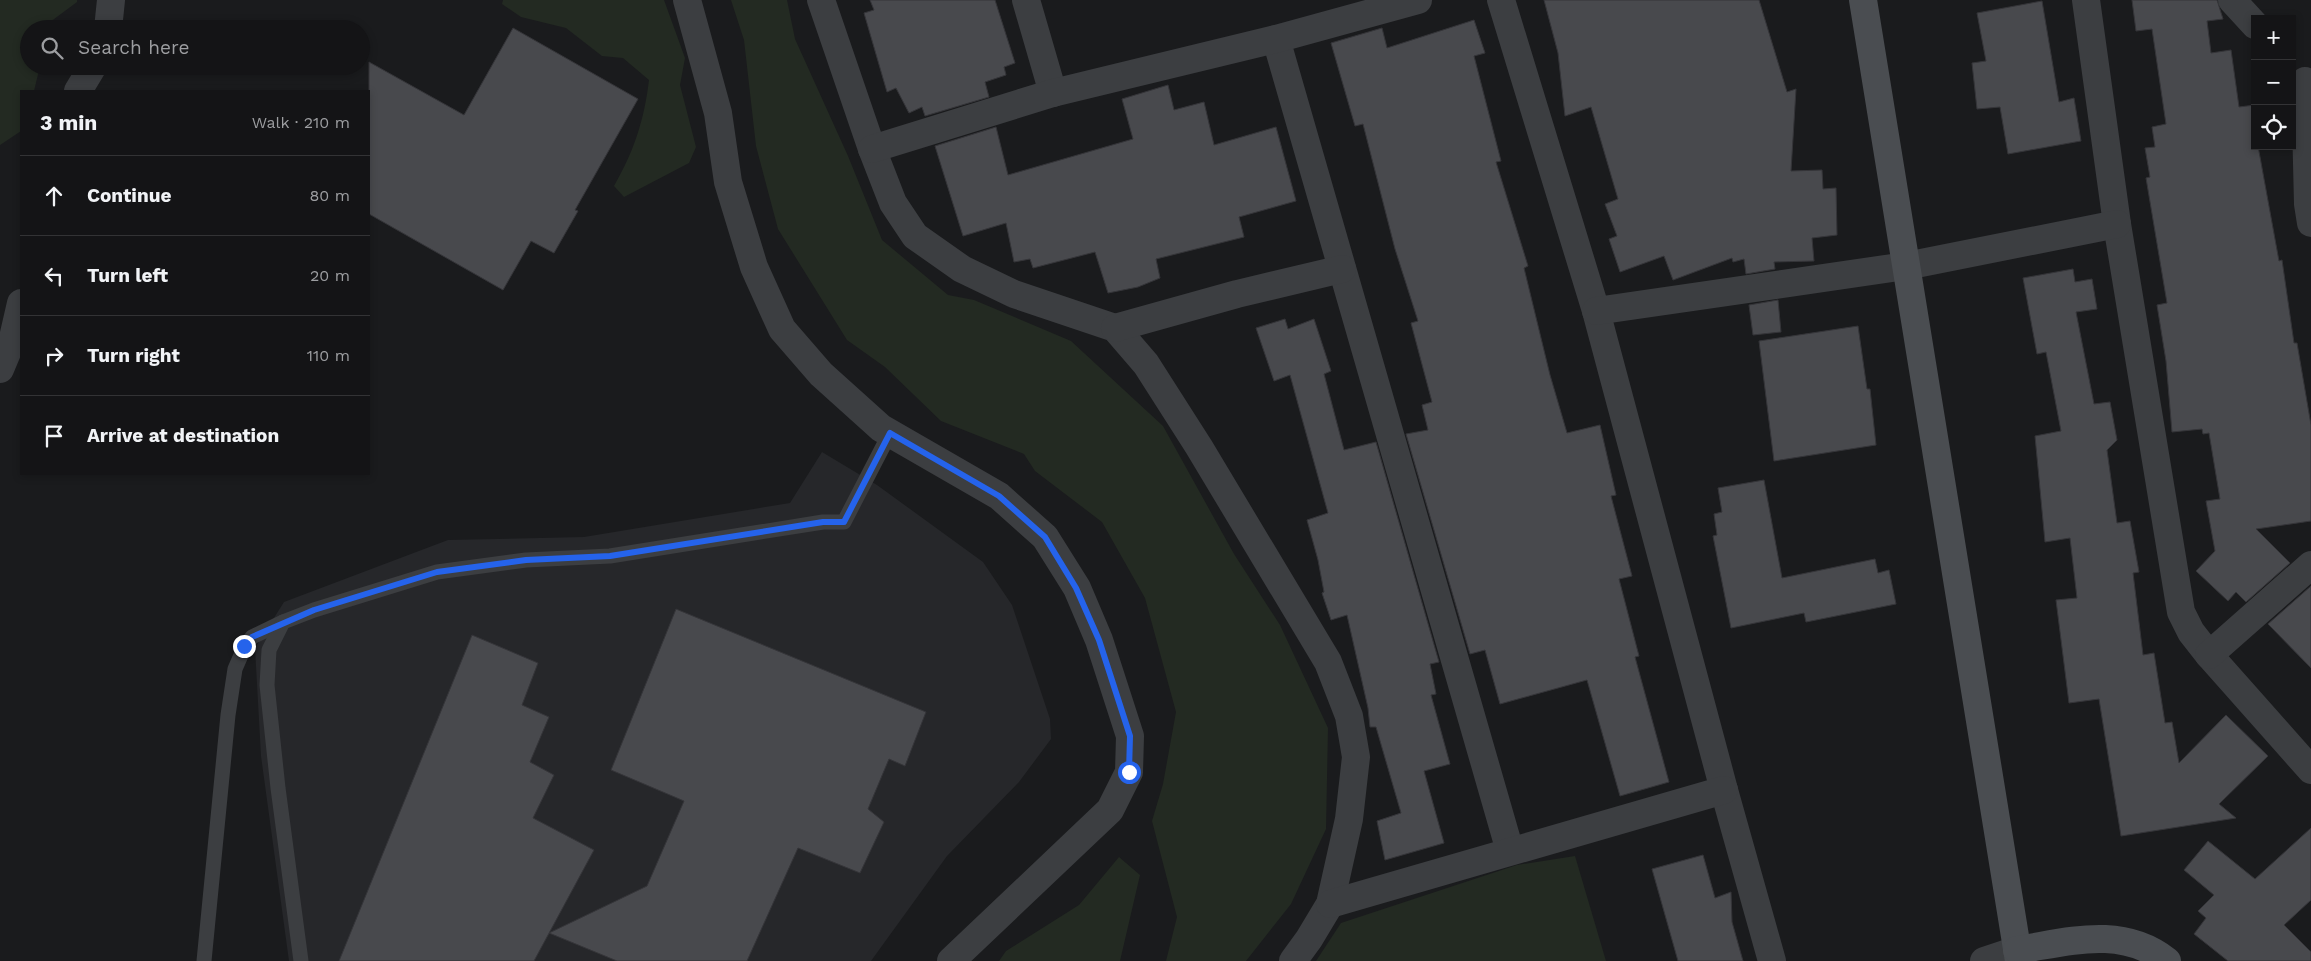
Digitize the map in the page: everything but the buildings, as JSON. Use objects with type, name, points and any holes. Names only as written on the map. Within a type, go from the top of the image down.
[{"type":"street","points":[[109,20],[112,0]]},
{"type":"street","points":[[687,0],[718,113],[728,182],[754,267],[782,329],[821,374],[881,428],[999,496],[1045,537],[1076,588],[1099,640],[1130,736],[1129,772],[1110,810],[951,961]]},
{"type":"street","points":[[822,0],[872,149],[893,203],[915,236],[962,269],[1014,294],[1115,328],[1146,364],[1291,598],[1328,662],[1349,716],[1356,757],[1349,819],[1330,904],[1310,939],[1292,961]]},
{"type":"street","points":[[1026,0],[1053,93]]},
{"type":"street","points":[[872,149],[1053,93],[1276,39],[1418,0]]},
{"type":"street","points":[[1501,0],[1596,311],[1724,790],[1772,961]]},
{"type":"street","points":[[1863,0],[2018,956]]},
{"type":"street","points":[[2086,0],[2117,224],[2180,605],[2191,632],[2209,655],[2311,770]]},
{"type":"street","points":[[2232,0],[2251,21]]},
{"type":"street","points":[[1276,39],[1510,851]]},
{"type":"street","points":[[79,90],[88,75]]},
{"type":"street","points":[[2303,79],[2308,204],[2311,224]]},
{"type":"street","points":[[1596,311],[1906,266],[2117,224]]},
{"type":"street","points":[[1115,328],[1238,294],[1342,269]]},
{"type":"street","points":[[0,369],[13,338],[20,307]]},
{"type":"street","points":[[2209,655],[2311,565]]},
{"type":"street","points":[[1330,904],[1724,790]]},
{"type":"street","points":[[1984,961],[2018,956],[2103,938],[2134,942],[2167,961]]},
{"type":"lane","points":[[204,961],[228,715],[235,669],[244,646],[252,637],[314,610],[437,572],[526,560],[610,556],[823,522],[844,522],[890,433]]},
{"type":"lane","points":[[283,622],[268,650],[267,685],[300,961]]},
{"type":"shaded area","points":[[0,0],[77,0],[77,2],[53,20],[20,20],[20,75],[38,75],[34,90],[20,90],[20,132],[0,145]]},
{"type":"shaded area","points":[[503,0],[664,0],[685,58],[680,85],[696,147],[689,163],[624,197],[614,186],[637,135],[649,80],[623,58],[602,56],[566,28],[521,17],[502,4]]},
{"type":"shaded area","points":[[731,0],[787,0],[795,39],[848,156],[882,240],[948,295],[974,300],[1071,341],[1163,426],[1234,554],[1280,625],[1328,728],[1326,829],[1291,904],[1246,961],[1166,961],[1177,917],[1152,821],[1163,784],[1176,712],[1145,598],[1102,522],[1035,471],[1024,454],[941,421],[885,367],[847,340],[778,229],[756,146],[744,40]]},
{"type":"shaded area","points":[[822,452],[877,485],[983,562],[1012,605],[1050,719],[1051,739],[1019,782],[947,856],[871,961],[289,961],[261,756],[255,648],[284,602],[448,540],[584,537],[790,503]]},
{"type":"shaded area","points":[[1575,856],[1606,961],[1316,961],[1341,923],[1517,865]]},
{"type":"shaded area","points":[[1119,857],[1140,875],[1120,961],[999,961],[1006,951],[1079,905]]},
{"type":"route","points":[[244,646],[252,637],[314,610],[437,572],[526,560],[610,556],[823,522],[844,522],[890,433],[999,496],[1045,537],[1076,588],[1099,640],[1130,736],[1129,772]]}]
